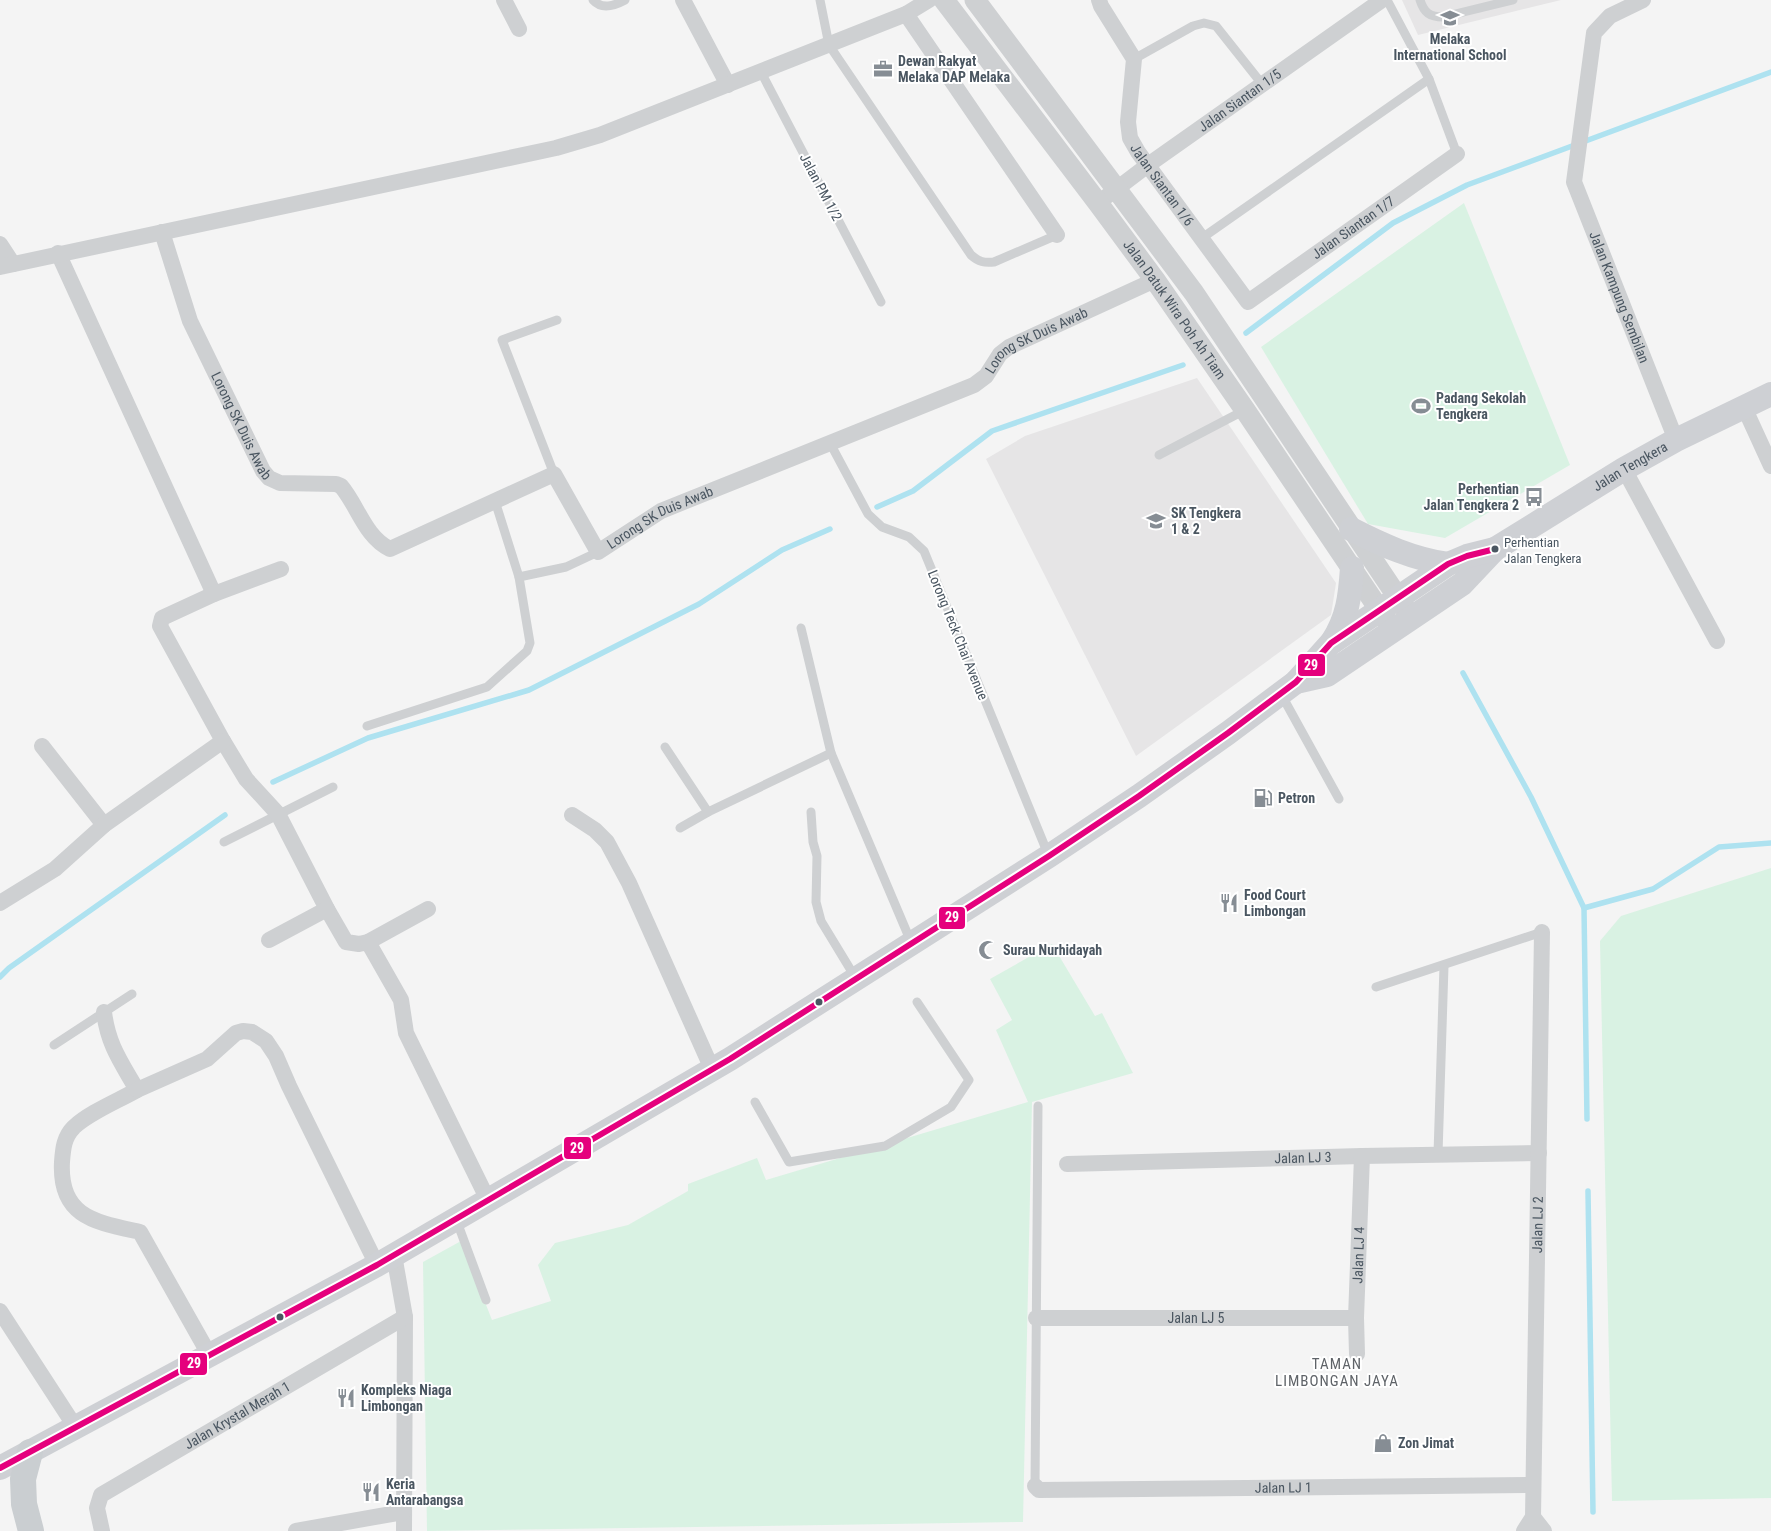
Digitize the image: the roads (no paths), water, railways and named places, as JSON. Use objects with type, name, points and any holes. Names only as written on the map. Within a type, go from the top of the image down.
[{"type":"main road","name":"Jalan Tengkera","points":[[1288,688],[1327,675],[1462,584],[1495,549],[1624,469],[1676,440],[1771,394]]},
{"type":"main road","points":[[1351,529],[1402,552],[1448,564]]},
{"type":"main road","name":"Jalan Tengkera","points":[[0,1468],[385,1260],[712,1069],[912,945],[1139,796],[1288,688],[1332,643],[1448,564],[1467,556],[1495,549]]},
{"type":"main road","points":[[1332,643],[1341,628],[1346,613],[1352,568]]},
{"type":"main road","points":[[30,1452],[23,1479],[24,1504],[31,1531]]},
{"type":"street","points":[[504,0],[519,29]]},
{"type":"street","points":[[683,0],[728,85]]},
{"type":"street","points":[[0,244],[6,266],[58,253],[556,148],[600,135],[829,45],[906,14],[929,0]]},
{"type":"street","name":"Jalan Datuk Wira Poh Ah Tiam","points":[[944,0],[1155,280],[1352,568],[1389,604]]},
{"type":"street","name":"Jalan Datuk Wira Poh Ah Tiam","points":[[975,0],[1194,293],[1351,529],[1389,604],[1402,624]]},
{"type":"street","points":[[1100,0],[1134,59]]},
{"type":"street","name":"Jalan Siantan 1/5","points":[[1098,203],[1148,165],[1382,0]]},
{"type":"street","name":"Jalan Kampung Sembilan","points":[[1642,0],[1610,16],[1594,33],[1574,182],[1676,440]]},
{"type":"street","points":[[906,14],[1057,235]]},
{"type":"street","name":"Jalan Siantan 1/6","points":[[1134,59],[1128,122],[1130,138],[1248,302]]},
{"type":"street","name":"Jalan Siantan 1/7","points":[[1248,302],[1458,154]]},
{"type":"street","name":"Lorong SK Duis Awab","points":[[162,232],[190,320],[263,471],[269,478],[280,483],[336,484],[341,486],[374,537],[381,545],[390,549],[554,474],[598,552],[661,511],[974,386],[986,376],[1000,354],[1009,347],[1155,280]]},
{"type":"street","points":[[58,253],[214,594]]},
{"type":"street","points":[[1744,406],[1771,466]]},
{"type":"street","points":[[1624,469],[1718,641]]},
{"type":"street","points":[[281,569],[214,594],[162,618],[160,626],[246,779],[278,814],[346,942],[359,944],[368,942],[428,909]]},
{"type":"street","points":[[0,903],[55,870],[104,825],[223,741]]},
{"type":"street","points":[[42,746],[104,825]]},
{"type":"street","points":[[572,815],[595,830],[607,842],[616,858],[712,1069]]},
{"type":"street","points":[[270,940],[327,909]]},
{"type":"street","name":"Jalan LJ 2","points":[[1533,1517],[1542,932]]},
{"type":"street","points":[[368,942],[401,1000],[406,1033],[488,1200]]},
{"type":"street","points":[[104,1012],[106,1031],[112,1049],[137,1090]]},
{"type":"street","points":[[210,1356],[140,1232],[104,1224],[76,1210],[63,1186],[64,1141],[74,1127],[86,1118],[137,1090],[208,1059],[236,1033],[243,1030],[252,1032],[266,1041],[276,1056],[289,1086],[385,1260],[405,1317],[404,1531]]},
{"type":"street","name":"Jalan LJ 3","points":[[1067,1164],[1539,1153]]},
{"type":"street","name":"Jalan LJ 4","points":[[1357,1354],[1356,1318],[1362,1156]]},
{"type":"street","points":[[0,1311],[76,1428]]},
{"type":"street","name":"Jalan Krystal Merah 1","points":[[102,1531],[97,1508],[101,1495],[405,1317]]},
{"type":"street","name":"Jalan LJ 5","points":[[1036,1318],[1356,1318]]},
{"type":"street","name":"Jalan LJ 1","points":[[1034,1486],[1039,1490],[1533,1485]]},
{"type":"street","points":[[296,1531],[403,1512]]},
{"type":"street","points":[[1524,1531],[1533,1517],[1544,1531]]},
{"type":"lane","points":[[593,0],[597,4],[606,7],[616,5],[624,0]]},
{"type":"lane","points":[[820,0],[829,45],[971,255],[978,261],[994,262],[1057,235]]},
{"type":"lane","points":[[1387,0],[1429,79],[1458,154]]},
{"type":"lane","points":[[1420,0],[1425,12],[1434,17],[1443,17],[1513,0]]},
{"type":"lane","points":[[1134,59],[1193,26],[1204,23],[1216,26],[1262,84]]},
{"type":"lane","name":"Jalan PM 1/2","points":[[760,72],[882,302]]},
{"type":"lane","points":[[1202,238],[1429,79]]},
{"type":"lane","points":[[554,474],[502,340],[557,320]]},
{"type":"lane","points":[[1159,455],[1245,410]]},
{"type":"lane","name":"Lorong Teck Chai Avenue","points":[[830,443],[868,514],[882,527],[909,537],[924,551],[1050,856]]},
{"type":"lane","points":[[367,726],[487,687],[527,651],[530,642],[519,577],[495,501]]},
{"type":"lane","points":[[519,577],[566,567],[598,552]]},
{"type":"lane","points":[[801,628],[831,753],[912,945]]},
{"type":"lane","points":[[1288,688],[1339,799]]},
{"type":"lane","points":[[665,747],[708,812]]},
{"type":"lane","points":[[680,828],[708,812],[831,753]]},
{"type":"lane","points":[[224,842],[333,787]]},
{"type":"lane","points":[[811,812],[813,842],[818,868],[815,887],[816,902],[822,921],[856,980]]},
{"type":"lane","points":[[1376,987],[1542,932]]},
{"type":"lane","points":[[1438,1154],[1444,966]]},
{"type":"lane","points":[[54,1045],[132,994]]},
{"type":"lane","points":[[755,1102],[789,1162],[885,1146],[951,1107],[969,1080],[918,1002]]},
{"type":"lane","points":[[1034,1486],[1038,1106]]},
{"type":"lane","points":[[456,1219],[486,1300]]},
{"type":"waterway","points":[[1246,333],[1393,223],[1467,185],[1771,72]]},
{"type":"waterway","points":[[877,507],[913,491],[992,431],[1183,365]]},
{"type":"waterway","points":[[273,782],[368,738],[529,690],[699,604],[782,550],[830,529]]},
{"type":"waterway","points":[[1463,673],[1531,797],[1584,908],[1587,1119]]},
{"type":"waterway","points":[[0,977],[9,968],[225,815]]},
{"type":"waterway","points":[[1584,908],[1653,889],[1719,847],[1771,843]]},
{"type":"waterway","points":[[1588,1191],[1593,1512]]},
{"type":"place","name":"Melaka International School","points":[[1450,18]]},
{"type":"place","name":"Dewan Rakyat Melaka DAP Melaka","points":[[883,69]]},
{"type":"place","name":"Padang Sekolah Tengkera","points":[[1421,406]]},
{"type":"place","name":"Perhentian Jalan Tengkera 2","points":[[1534,497]]},
{"type":"place","name":"SK Tengkera 1 & 2","points":[[1156,521]]},
{"type":"place","name":"Perhentian Jalan Tengkera","points":[[1495,549]]},
{"type":"place","name":"Petron","points":[[1263,798]]},
{"type":"place","name":"Food Court Limbongan","points":[[1229,903]]},
{"type":"place","name":"Surau Nurhidayah","points":[[988,950]]},
{"type":"place","name":"Kompleks Niaga Limbongan","points":[[346,1398]]},
{"type":"place","name":"Zon Jimat","points":[[1383,1443]]},
{"type":"place","name":"Keria Antarabangsa","points":[[371,1492]]},
{"type":"district","name":"TAMAN LIMBONGAN JAYA","points":[[1337,1372]]}]
